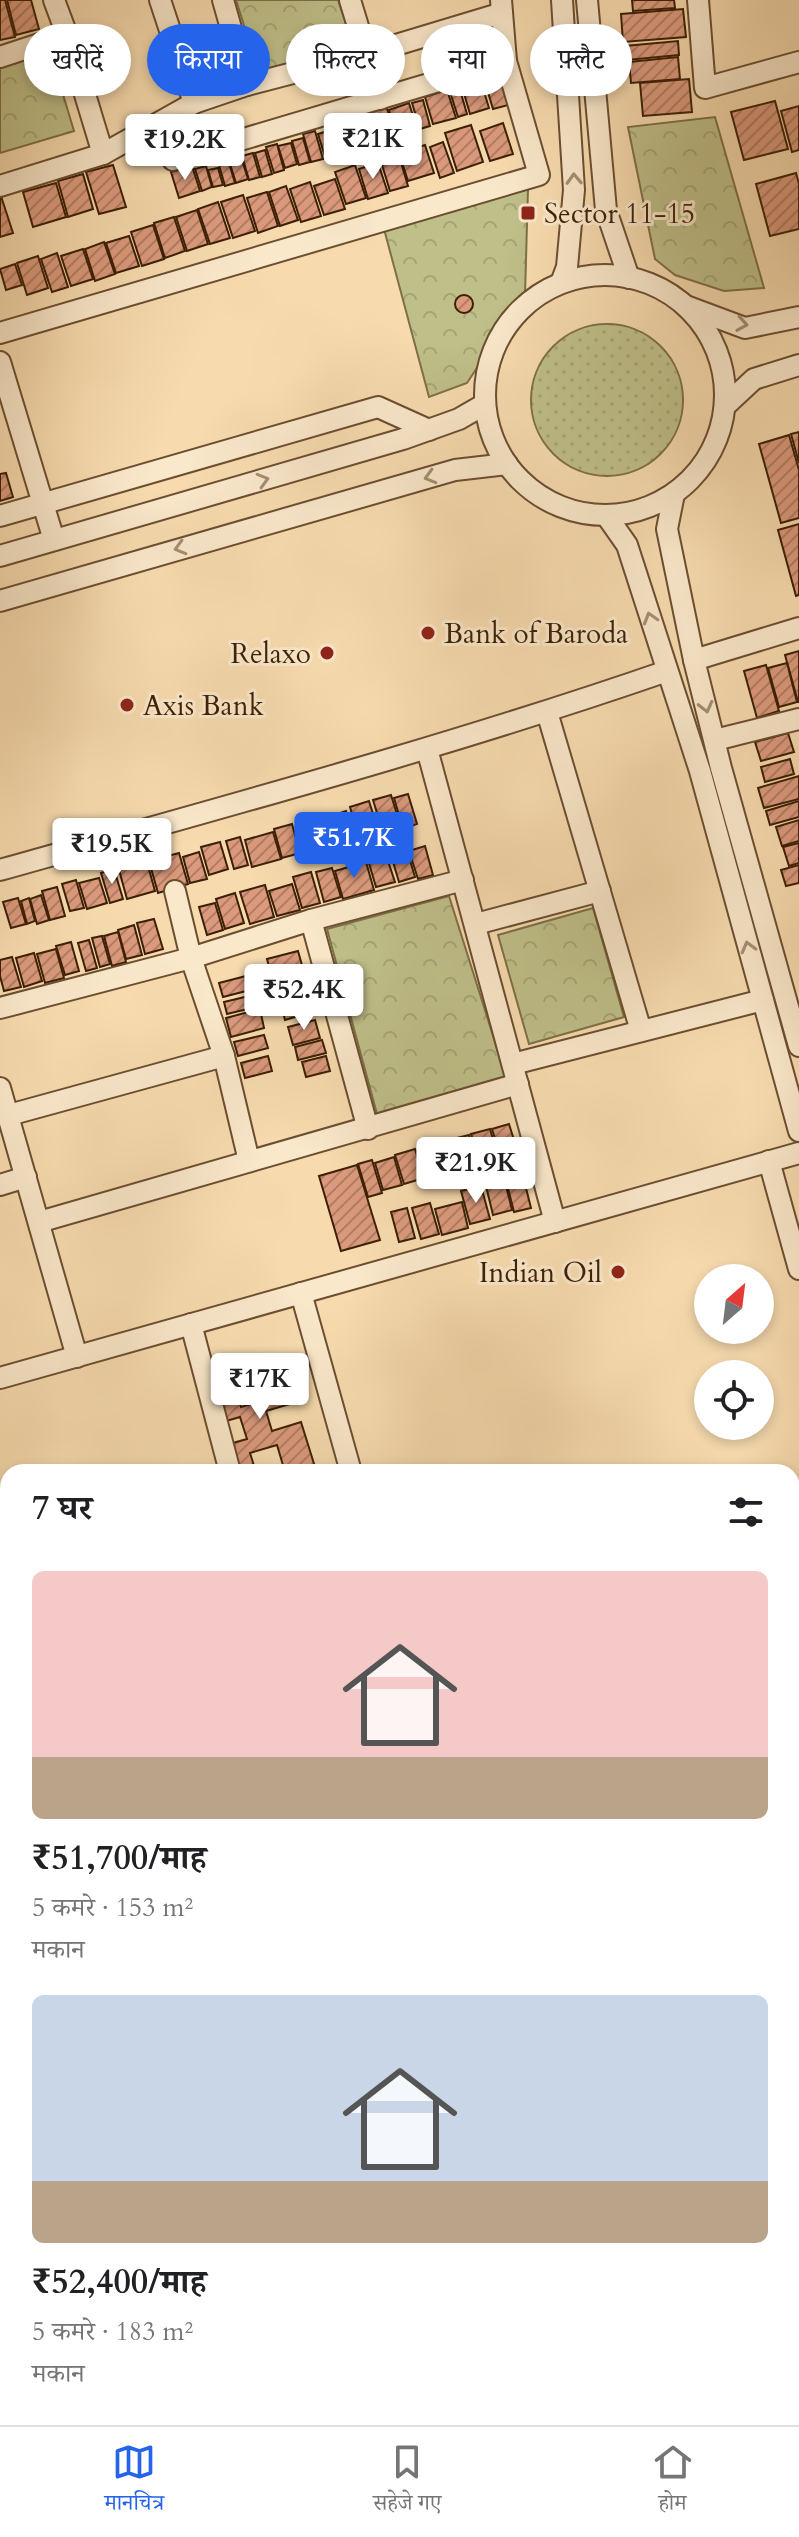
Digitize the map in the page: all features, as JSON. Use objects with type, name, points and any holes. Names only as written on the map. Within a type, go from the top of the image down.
[{"type":"street","points":[[54,0],[63,24]]},
{"type":"street","points":[[160,0],[194,103]]},
{"type":"street","points":[[223,0],[230,24]]},
{"type":"street","points":[[350,0],[357,24]]},
{"type":"street","points":[[561,283],[567,267],[574,190],[562,0]]},
{"type":"street","points":[[587,0],[606,210],[629,278]]},
{"type":"street","points":[[698,0],[705,88],[799,62]]},
{"type":"street","points":[[405,40],[502,6]]},
{"type":"street","points":[[0,57],[24,49]]},
{"type":"street","points":[[173,160],[421,87]]},
{"type":"street","points":[[0,333],[539,175],[514,89]]},
{"type":"street","points":[[85,96],[103,154]]},
{"type":"street","points":[[0,186],[103,154],[194,103],[215,96]]},
{"type":"street","points":[[686,306],[709,335],[723,370],[725,406],[720,432],[709,456],[694,477],[674,494],[642,509],[606,515],[583,513],[551,502],[522,482],[507,464],[492,436],[485,404],[486,378],[492,354],[503,331],[519,311],[561,283],[595,276],[629,278],[659,289],[686,306],[745,328],[799,317]]},
{"type":"street","points":[[0,362],[54,540]]},
{"type":"street","points":[[725,406],[754,379],[799,365]]},
{"type":"street","points":[[0,556],[403,439],[459,419],[485,404]]},
{"type":"street","points":[[0,516],[378,407],[429,430]]},
{"type":"street","points":[[0,601],[455,470],[507,464]]},
{"type":"street","points":[[674,494],[667,529],[694,660],[799,1046]]},
{"type":"street","points":[[606,515],[627,545],[700,771],[799,1131]]},
{"type":"street","points":[[694,660],[799,628]]},
{"type":"street","points":[[0,870],[427,749],[667,671]]},
{"type":"street","points":[[547,712],[641,1031]]},
{"type":"street","points":[[715,740],[799,719]]},
{"type":"street","points":[[427,749],[555,1222]]},
{"type":"street","points":[[0,1008],[191,958],[311,920],[463,880]]},
{"type":"street","points":[[175,891],[191,958],[224,1056],[249,1161]]},
{"type":"street","points":[[476,924],[600,891]]},
{"type":"street","points":[[311,920],[368,1129]]},
{"type":"street","points":[[513,1064],[763,1000]]},
{"type":"street","points":[[9,1115],[224,1056]]},
{"type":"street","points":[[39,1222],[518,1084]]},
{"type":"street","points":[[0,1088],[77,1357]]},
{"type":"street","points":[[0,1378],[799,1153]]},
{"type":"street","points":[[769,1161],[799,1269]]},
{"type":"street","points":[[0,1185],[26,1177]]},
{"type":"street","points":[[301,1293],[349,1464]]},
{"type":"street","points":[[191,1324],[228,1464]]},
{"type":"green space","points":[[236,0],[338,0],[346,24],[286,24],[286,65],[270,70],[270,24],[244,24]]},
{"type":"green space","points":[[24,56],[24,96],[63,96],[74,131],[0,153],[0,63]]},
{"type":"green space","points":[[715,117],[764,288],[724,291],[675,275],[655,259],[628,127]]},
{"type":"green space","points":[[528,189],[525,295],[467,383],[429,397],[384,229]]},
{"type":"green space","points":[[607,324],[636,330],[661,346],[677,371],[683,400],[677,429],[661,454],[636,470],[607,476],[578,470],[553,454],[537,429],[531,400],[537,371],[553,346],[578,330]]},
{"type":"green space","points":[[449,896],[507,1080],[377,1114],[327,929]]},
{"type":"green space","points":[[593,908],[624,1017],[529,1044],[498,935]]},
{"type":"building","points":[[0,0],[5,0],[15,37],[0,40]]},
{"type":"building","points":[[7,0],[31,0],[38,24],[24,24],[24,33],[16,35]]},
{"type":"building","points":[[632,0],[674,0],[675,8],[633,11]]},
{"type":"building","points":[[683,9],[686,37],[632,41],[632,24],[622,24],[621,14]]},
{"type":"building","points":[[678,41],[679,55],[632,60],[632,45]]},
{"type":"building","points":[[678,57],[680,79],[632,83],[632,62]]},
{"type":"building","points":[[689,79],[692,112],[643,116],[640,83]]},
{"type":"building","points":[[449,96],[456,118],[433,124],[425,97]]},
{"type":"building","points":[[451,96],[462,96],[467,114],[458,117]]},
{"type":"building","points":[[465,96],[485,96],[489,108],[470,114]]},
{"type":"building","points":[[489,96],[510,96],[512,104],[493,109]]},
{"type":"building","points":[[423,100],[430,126],[420,129],[412,103]]},
{"type":"building","points":[[775,101],[788,149],[744,160],[731,112]]},
{"type":"building","points":[[409,103],[417,129],[396,135],[389,110]]},
{"type":"building","points":[[386,105],[396,140],[364,150],[354,115]]},
{"type":"building","points":[[799,106],[799,150],[792,152],[781,111]]},
{"type":"building","points":[[352,122],[360,148],[347,152],[339,126]]},
{"type":"building","points":[[503,123],[513,154],[490,161],[480,131]]},
{"type":"building","points":[[471,125],[483,162],[457,171],[445,133]]},
{"type":"building","points":[[337,128],[345,154],[326,160],[318,134]]},
{"type":"building","points":[[315,131],[323,159],[311,162],[303,134]]},
{"type":"building","points":[[303,138],[310,162],[299,165],[292,141]]},
{"type":"building","points":[[443,142],[454,173],[440,178],[430,147]]},
{"type":"building","points":[[291,143],[297,164],[285,168],[278,146]]},
{"type":"building","points":[[277,144],[284,170],[274,173],[266,147]]},
{"type":"building","points":[[425,145],[434,173],[408,181],[399,153]]},
{"type":"building","points":[[265,150],[272,174],[262,177],[255,153]]},
{"type":"building","points":[[253,153],[260,177],[249,180],[242,156]]},
{"type":"building","points":[[241,157],[248,179],[236,183],[229,161]]},
{"type":"building","points":[[400,159],[408,186],[390,191],[382,165]]},
{"type":"building","points":[[229,163],[235,183],[225,186],[219,165]]},
{"type":"building","points":[[378,163],[388,193],[368,199],[359,169]]},
{"type":"building","points":[[113,165],[126,207],[99,214],[86,172]]},
{"type":"building","points":[[355,165],[366,198],[346,204],[335,172]]},
{"type":"building","points":[[192,166],[200,191],[179,198],[171,172]]},
{"type":"building","points":[[206,166],[212,187],[202,191],[195,169]]},
{"type":"building","points":[[218,168],[223,185],[213,187],[208,170]]},
{"type":"building","points":[[796,173],[799,184],[799,229],[770,236],[756,184]]},
{"type":"building","points":[[83,174],[93,209],[68,217],[58,181]]},
{"type":"building","points":[[335,179],[345,209],[324,215],[314,186]]},
{"type":"building","points":[[310,182],[321,216],[301,222],[290,189]]},
{"type":"building","points":[[56,183],[66,217],[33,227],[23,192]]},
{"type":"building","points":[[286,186],[298,220],[280,226],[269,192]]},
{"type":"building","points":[[267,192],[278,226],[258,233],[247,198]]},
{"type":"building","points":[[0,193],[13,233],[0,237]]},
{"type":"building","points":[[243,195],[255,231],[233,238],[221,202]]},
{"type":"building","points":[[218,202],[230,238],[210,244],[198,209]]},
{"type":"building","points":[[197,210],[208,244],[187,251],[176,217]]},
{"type":"building","points":[[174,217],[185,251],[165,258],[154,223]]},
{"type":"building","points":[[153,225],[164,259],[142,266],[131,232]]},
{"type":"building","points":[[129,236],[139,266],[116,273],[106,243]]},
{"type":"building","points":[[104,242],[115,274],[95,281],[85,249]]},
{"type":"building","points":[[83,249],[93,279],[71,286],[61,256]]},
{"type":"building","points":[[57,253],[68,287],[52,292],[41,259]]},
{"type":"building","points":[[38,256],[48,288],[27,295],[17,263]]},
{"type":"building","points":[[15,264],[22,285],[6,290],[0,269]]},
{"type":"building","points":[[464,295],[473,304],[464,313],[455,304]]},
{"type":"building","points":[[799,432],[799,463],[791,434]]},
{"type":"building","points":[[789,435],[799,470],[799,518],[781,523],[759,444]]},
{"type":"building","points":[[6,473],[13,497],[0,501],[0,474]]},
{"type":"building","points":[[799,524],[799,595],[796,596],[778,530]]},
{"type":"building","points":[[799,651],[799,702],[798,702],[785,655]]},
{"type":"building","points":[[787,663],[797,702],[779,707],[768,668]]},
{"type":"building","points":[[766,665],[779,711],[757,718],[744,671]]},
{"type":"building","points":[[788,733],[794,752],[761,761],[755,742]]},
{"type":"building","points":[[790,759],[794,774],[765,782],[761,767]]},
{"type":"building","points":[[799,776],[799,799],[764,808],[758,788]]},
{"type":"building","points":[[408,794],[417,824],[403,829],[394,798]]},
{"type":"building","points":[[391,795],[400,824],[382,829],[373,800]]},
{"type":"building","points":[[369,801],[378,830],[358,836],[350,807]]},
{"type":"building","points":[[799,801],[799,817],[770,825],[766,811]]},
{"type":"building","points":[[346,811],[354,839],[339,843],[331,816]]},
{"type":"building","points":[[315,817],[323,844],[307,849],[299,821]]},
{"type":"building","points":[[329,817],[337,843],[326,846],[319,820]]},
{"type":"building","points":[[799,820],[799,841],[782,846],[776,827]]},
{"type":"building","points":[[292,824],[300,853],[282,858],[274,829]]},
{"type":"building","points":[[273,832],[281,859],[252,867],[245,840]]},
{"type":"building","points":[[240,837],[248,865],[234,869],[226,841]]},
{"type":"building","points":[[220,842],[228,869],[209,875],[201,847]]},
{"type":"building","points":[[799,843],[799,863],[789,866],[783,847]]},
{"type":"building","points":[[425,846],[433,875],[418,879],[409,851]]},
{"type":"building","points":[[406,847],[415,877],[399,882],[390,852]]},
{"type":"building","points":[[199,852],[207,879],[190,883],[183,857]]},
{"type":"building","points":[[179,853],[188,884],[158,893],[149,861]]},
{"type":"building","points":[[386,855],[395,882],[376,887],[368,860]]},
{"type":"building","points":[[147,862],[155,891],[127,899],[119,870]]},
{"type":"building","points":[[366,862],[374,890],[343,899],[335,871]]},
{"type":"building","points":[[799,865],[799,883],[786,886],[781,870]]},
{"type":"building","points":[[332,868],[341,897],[324,902],[316,872]]},
{"type":"building","points":[[114,869],[123,899],[110,903],[101,873]]},
{"type":"building","points":[[311,872],[320,903],[302,908],[293,877]]},
{"type":"building","points":[[99,878],[107,903],[87,909],[79,883]]},
{"type":"building","points":[[76,880],[84,908],[70,911],[62,884]]},
{"type":"building","points":[[292,884],[300,910],[277,916],[269,891]]},
{"type":"building","points":[[265,885],[274,917],[250,924],[240,892]]},
{"type":"building","points":[[57,887],[65,916],[50,920],[42,891]]},
{"type":"building","points":[[235,893],[244,923],[225,929],[216,899]]},
{"type":"building","points":[[41,895],[49,920],[37,924],[30,899]]},
{"type":"building","points":[[18,898],[26,924],[11,928],[3,902]]},
{"type":"building","points":[[29,898],[35,921],[27,924],[21,901]]},
{"type":"building","points":[[215,903],[223,930],[207,935],[199,907]]},
{"type":"building","points":[[154,919],[163,949],[145,954],[137,923]]},
{"type":"building","points":[[134,925],[142,955],[126,959],[118,930]]},
{"type":"building","points":[[118,932],[126,962],[112,966],[104,936]]},
{"type":"building","points":[[102,936],[110,964],[100,967],[92,938]]},
{"type":"building","points":[[89,940],[97,968],[86,971],[78,943]]},
{"type":"building","points":[[71,942],[79,971],[65,975],[56,946]]},
{"type":"building","points":[[56,949],[64,978],[45,983],[37,954]]},
{"type":"building","points":[[298,951],[305,976],[274,984],[267,959]]},
{"type":"building","points":[[34,953],[42,981],[24,987],[16,958]]},
{"type":"building","points":[[12,957],[21,987],[4,991],[0,960]]},
{"type":"building","points":[[246,976],[250,990],[223,997],[219,983]]},
{"type":"building","points":[[306,983],[310,997],[280,1004],[277,991]]},
{"type":"building","points":[[253,995],[256,1007],[227,1014],[224,1002]]},
{"type":"building","points":[[309,1001],[312,1012],[285,1020],[282,1008]]},
{"type":"building","points":[[260,1009],[264,1028],[231,1037],[226,1018]]},
{"type":"building","points":[[315,1020],[320,1038],[293,1045],[288,1027]]},
{"type":"building","points":[[264,1035],[268,1048],[238,1056],[234,1042]]},
{"type":"building","points":[[322,1040],[326,1053],[298,1060],[295,1047]]},
{"type":"building","points":[[268,1056],[272,1071],[245,1078],[241,1063]]},
{"type":"building","points":[[326,1056],[330,1071],[306,1077],[302,1062]]},
{"type":"building","points":[[509,1124],[518,1153],[501,1158],[492,1129]]},
{"type":"building","points":[[490,1129],[498,1156],[480,1162],[471,1134]]},
{"type":"building","points":[[469,1135],[477,1164],[458,1169],[449,1140]]},
{"type":"building","points":[[445,1143],[454,1173],[426,1181],[417,1151]]},
{"type":"building","points":[[415,1149],[424,1178],[404,1184],[395,1155]]},
{"type":"building","points":[[394,1157],[402,1185],[383,1190],[375,1163]]},
{"type":"building","points":[[372,1160],[382,1193],[368,1197],[358,1164]]},
{"type":"building","points":[[357,1165],[380,1240],[341,1251],[319,1176]]},
{"type":"building","points":[[524,1180],[531,1208],[514,1212],[507,1184]]},
{"type":"building","points":[[505,1182],[512,1210],[493,1215],[486,1186]]},
{"type":"building","points":[[481,1186],[490,1219],[470,1224],[461,1191]]},
{"type":"building","points":[[462,1202],[468,1228],[442,1235],[435,1209]]},
{"type":"building","points":[[430,1203],[439,1234],[421,1239],[412,1208]]},
{"type":"building","points":[[407,1208],[415,1238],[399,1242],[391,1212]]},
{"type":"building","points":[[279,1359],[293,1403],[266,1411],[272,1431],[301,1422],[314,1464],[283,1464],[277,1445],[250,1453],[253,1464],[227,1464],[222,1446],[247,1439],[240,1417],[219,1423],[206,1380],[231,1373],[241,1407],[264,1400],[254,1366]]},
{"type":"place","name":"Sector 11-15","points":[[528,213]]},
{"type":"place","name":"Bank of Baroda","points":[[428,633]]},
{"type":"place","name":"Relaxo","points":[[327,653]]},
{"type":"place","name":"Axis Bank","points":[[127,705]]},
{"type":"place","name":"Indian Oil","points":[[618,1272]]}]
